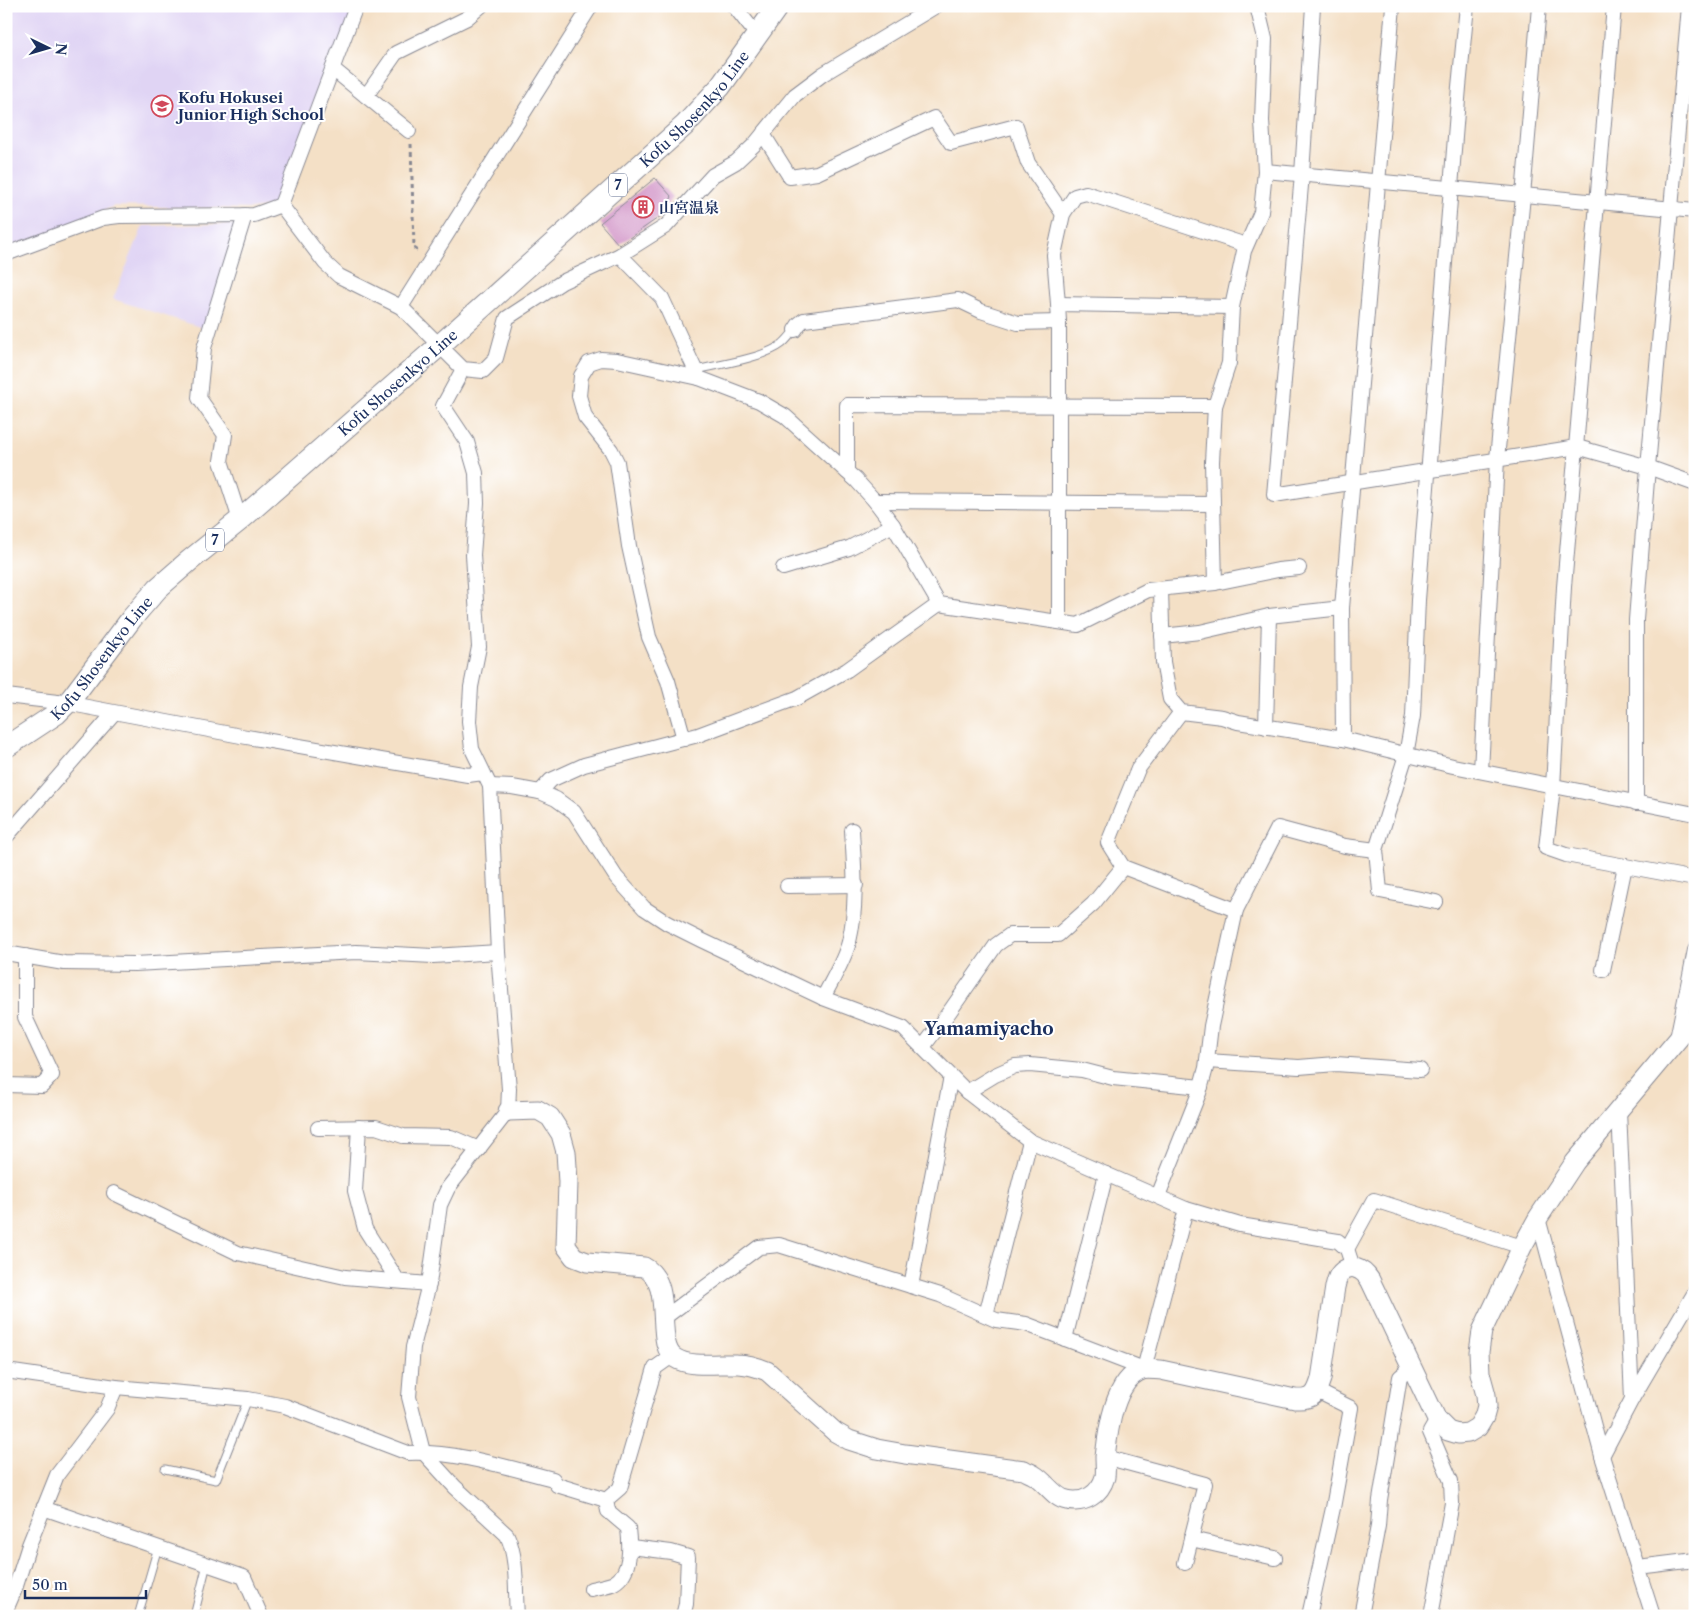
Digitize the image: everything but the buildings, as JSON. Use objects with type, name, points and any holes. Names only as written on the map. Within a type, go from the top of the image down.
[{"type":"main road","name":"Kofu Shosenkyo Line","points":[[6,747],[56,714],[158,588],[240,520],[439,346],[685,125],[720,87],[778,6]]},
{"type":"street","points":[[6,254],[103,218],[119,216],[254,215],[281,205],[356,6]]},
{"type":"street","points":[[366,96],[396,53],[467,18],[481,6]]},
{"type":"street","points":[[401,307],[592,6]]},
{"type":"street","points":[[734,6],[757,35]]},
{"type":"street","points":[[281,205],[325,263],[339,276],[401,307],[463,370],[483,371],[496,358],[507,318],[562,282],[620,255],[666,226],[713,175],[736,162],[763,134],[795,95],[816,79],[868,46],[936,6]]},
{"type":"street","points":[[1215,583],[1212,462],[1215,406],[1228,364],[1232,307],[1246,245],[1261,212],[1265,171],[1262,121],[1265,39],[1257,6]]},
{"type":"street","points":[[1313,6],[1302,174],[1274,495],[1577,447],[1648,466],[1695,484]]},
{"type":"street","points":[[1342,739],[1342,608],[1393,6]]},
{"type":"street","points":[[1436,902],[1380,891],[1376,850],[1406,755],[1413,716],[1418,600],[1467,6]]},
{"type":"street","points":[[1481,771],[1498,459],[1539,6]]},
{"type":"street","points":[[1614,6],[1564,587],[1553,787],[1546,848],[1566,855],[1695,879]]},
{"type":"street","points":[[1636,803],[1636,620],[1688,6]]},
{"type":"street","points":[[333,69],[409,131]]},
{"type":"street","points":[[763,134],[790,177],[817,173],[934,118],[951,143],[1016,126],[1028,162],[1063,214]]},
{"type":"street","points":[[1265,171],[1695,211]]},
{"type":"street","points":[[1059,622],[1060,322],[1054,255],[1063,214],[1074,196],[1086,193],[1246,245]]},
{"type":"street","points":[[240,520],[220,461],[225,435],[199,398],[204,348],[245,215]]},
{"type":"street","points":[[620,255],[662,298],[697,374]]},
{"type":"street","points":[[796,330],[804,320],[958,300],[981,312],[1018,323],[1060,322]]},
{"type":"street","points":[[1058,304],[1232,307]]},
{"type":"street","points":[[684,739],[668,681],[649,638],[629,546],[617,462],[611,450],[586,417],[579,396],[581,376],[589,363],[601,359],[617,360],[697,374],[759,401],[785,416],[847,472],[875,501],[893,525],[939,604]]},
{"type":"street","points":[[463,370],[443,406],[467,442],[476,474],[478,503],[473,555],[479,647],[470,687],[469,721],[472,749],[490,786],[498,952],[509,1089],[508,1111],[448,1188],[440,1206],[429,1284],[413,1347],[409,1397],[423,1452],[455,1487],[507,1535],[512,1545],[517,1616]]},
{"type":"street","points":[[847,472],[847,405],[1215,406]]},
{"type":"street","points":[[875,501],[1212,504]]},
{"type":"street","points":[[783,568],[849,548],[893,525]]},
{"type":"street","points":[[540,792],[551,780],[584,765],[684,739],[797,698],[847,670],[939,604],[1078,625],[1148,590],[1215,583],[1278,570],[1299,568]]},
{"type":"street","points":[[1161,589],[1163,662],[1170,699],[1180,712],[1342,739],[1452,766],[1695,814]]},
{"type":"street","points":[[1162,636],[1200,632],[1269,616],[1342,608]]},
{"type":"street","points":[[1266,727],[1269,616]]},
{"type":"street","points":[[6,696],[66,703],[468,775],[483,773]]},
{"type":"street","points":[[1180,712],[1138,769],[1108,843],[1122,867],[1236,910]]},
{"type":"street","points":[[6,837],[114,713]]},
{"type":"street","points":[[490,786],[512,787],[540,792],[556,799],[574,812],[616,877],[644,908],[701,940],[823,998],[903,1028],[967,1092],[1030,1141],[1186,1208],[1240,1225],[1338,1241],[1347,1249],[1353,1267]]},
{"type":"street","points":[[1158,1196],[1200,1087],[1236,910],[1278,828],[1345,846],[1376,850]]},
{"type":"street","points":[[823,998],[848,944],[855,910],[856,886],[852,830]]},
{"type":"street","points":[[1603,970],[1625,866]]},
{"type":"street","points":[[923,1047],[996,945],[1010,935],[1058,935],[1093,904],[1122,867]]},
{"type":"street","points":[[787,886],[856,886]]},
{"type":"street","points":[[1677,1039],[1695,950]]},
{"type":"street","points":[[6,953],[64,963],[135,964],[356,952],[433,956],[498,952]]},
{"type":"street","points":[[6,1086],[42,1086],[52,1075],[25,1017],[25,956]]},
{"type":"street","points":[[664,1318],[759,1246],[768,1244],[788,1247],[940,1295],[996,1320],[1026,1324],[1144,1369],[1161,1370],[1306,1400],[1317,1391],[1321,1379],[1334,1287],[1339,1274],[1353,1267],[1360,1268],[1370,1280],[1437,1420],[1448,1431],[1458,1434],[1468,1433],[1478,1427],[1484,1417],[1487,1406],[1480,1373],[1479,1352],[1482,1331],[1522,1247],[1538,1218],[1575,1162],[1695,1019]]},
{"type":"street","points":[[1206,1062],[1299,1067],[1336,1064],[1420,1070]]},
{"type":"street","points":[[967,1092],[995,1075],[1015,1066],[1030,1065],[1082,1070],[1113,1078],[1200,1087]]},
{"type":"street","points":[[911,1286],[951,1076]]},
{"type":"street","points":[[508,1111],[538,1110],[550,1117],[561,1134],[566,1152],[568,1182],[566,1246],[574,1257],[587,1262],[644,1267],[651,1271],[657,1278],[666,1342],[672,1356],[682,1362],[737,1364],[753,1366],[767,1371],[835,1432],[849,1440],[876,1449],[905,1454],[1024,1470],[1034,1474],[1061,1499],[1080,1501],[1092,1497],[1100,1487],[1105,1476],[1105,1457],[1111,1420],[1118,1396],[1124,1385],[1134,1374],[1144,1369],[1186,1208]]},
{"type":"street","points":[[1619,1111],[1632,1398]]},
{"type":"street","points":[[359,1127],[355,1191],[365,1229],[398,1281]]},
{"type":"street","points":[[318,1128],[376,1127],[403,1136],[451,1136],[479,1149]]},
{"type":"street","points":[[986,1315],[1030,1141]]},
{"type":"street","points":[[1065,1339],[1106,1174]]},
{"type":"street","points":[[114,1193],[238,1253],[345,1277],[429,1284]]},
{"type":"street","points":[[1347,1249],[1374,1200],[1522,1247]]},
{"type":"street","points":[[1538,1218],[1602,1456],[1653,1616]]},
{"type":"street","points":[[1602,1456],[1632,1398],[1695,1292]]},
{"type":"street","points":[[606,1500],[620,1488],[655,1368],[672,1356]]},
{"type":"street","points":[[1362,1616],[1378,1526],[1380,1500],[1400,1376],[1412,1367]]},
{"type":"street","points":[[6,1371],[116,1387],[248,1399],[285,1406],[408,1453],[423,1452],[458,1456],[553,1479],[557,1485],[606,1500]]},
{"type":"street","points":[[6,1610],[57,1475],[107,1409],[116,1387]]},
{"type":"street","points":[[1309,1616],[1333,1508],[1351,1408],[1317,1391]]},
{"type":"street","points":[[1430,1616],[1452,1503],[1451,1482],[1430,1432],[1437,1420]]},
{"type":"street","points":[[1105,1457],[1205,1484],[1185,1563]]},
{"type":"street","points":[[591,1589],[615,1582],[626,1569],[631,1548],[628,1528],[608,1510],[606,1500]]},
{"type":"street","points":[[44,1508],[244,1576],[261,1616]]},
{"type":"street","points":[[1191,1539],[1276,1558]]},
{"type":"street","points":[[631,1548],[671,1552],[688,1557],[686,1604],[683,1616]]},
{"type":"street","points":[[1638,1567],[1695,1560]]},
{"type":"lane","points":[[697,374],[766,352],[781,345],[796,330]]},
{"type":"lane","points":[[165,1469],[216,1480],[248,1399]]},
{"type":"lane","points":[[138,1616],[158,1547]]},
{"type":"lane","points":[[194,1616],[207,1564]]},
{"type":"path","points":[[409,131],[414,248],[430,260]]},
{"type":"shaded area","name":"Kofu Hokusei Junior High School","points":[[6,6],[356,6],[281,205],[251,209],[114,206],[60,231],[6,248]]},
{"type":"shaded area","points":[[237,224],[206,329],[113,299],[143,226]]},
{"type":"place","name":"Kofu Hokusei Junior High School","points":[[162,106]]},
{"type":"place","name":"山宮温泉","points":[[643,207]]},
{"type":"district","name":"Yamamiyacho","points":[[989,1029]]}]
